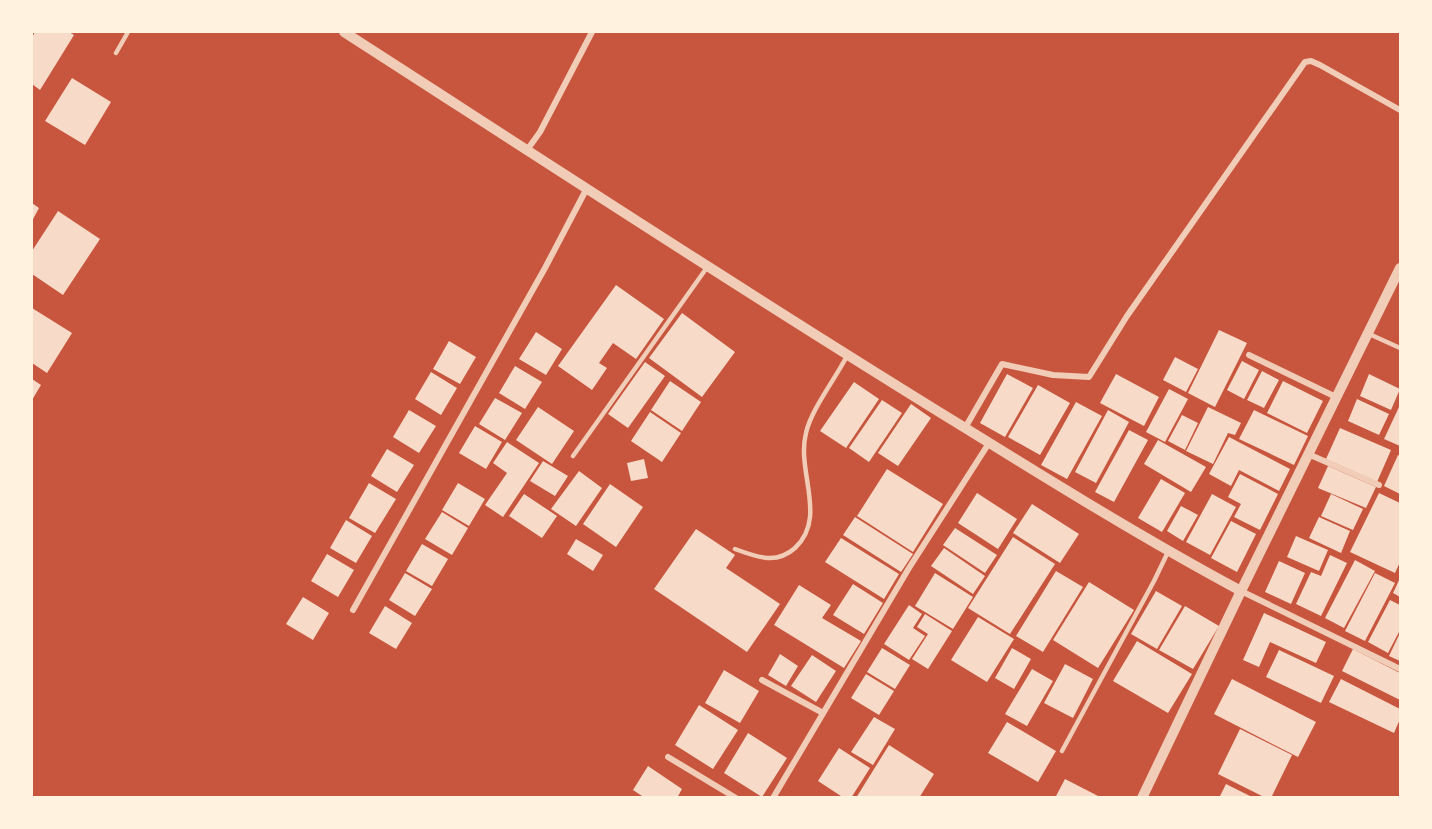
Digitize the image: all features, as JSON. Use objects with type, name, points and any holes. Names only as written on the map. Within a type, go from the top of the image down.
[{"type":"street","points":[[344,32],[847,356],[1168,552],[1241,591],[1401,669]]},
{"type":"street","points":[[527,150],[540,132],[592,32]]},
{"type":"street","points":[[965,428],[1002,364],[1053,375],[1089,377],[1127,316],[1305,62],[1311,61],[1320,65],[1401,110]]},
{"type":"street","points":[[353,610],[545,268],[587,188]]},
{"type":"street","points":[[1142,798],[1367,333],[1401,268]]},
{"type":"street","points":[[1249,355],[1336,398]]},
{"type":"street","points":[[773,798],[909,568],[989,443]]},
{"type":"street","points":[[1308,454],[1379,485]]},
{"type":"street","points":[[762,680],[823,713]]},
{"type":"street","points":[[668,757],[736,798]]},
{"type":"lane","points":[[116,53],[128,32]]},
{"type":"lane","points":[[573,456],[708,266]]},
{"type":"lane","points":[[1367,333],[1401,348]]},
{"type":"lane","points":[[735,549],[772,560],[788,554],[802,541],[812,510],[804,452],[806,433],[847,356]]},
{"type":"lane","points":[[1062,751],[1168,552]]},
{"type":"building","points":[[35,32],[69,32],[74,35],[40,90],[32,84],[32,37]]},
{"type":"building","points":[[72,78],[111,102],[85,145],[45,121]]},
{"type":"building","points":[[32,203],[39,208],[32,221]]},
{"type":"building","points":[[58,211],[100,239],[63,295],[32,274],[32,251]]},
{"type":"building","points":[[616,285],[664,319],[636,359],[613,343],[599,363],[607,368],[592,390],[558,366]]},
{"type":"building","points":[[32,308],[72,333],[47,373],[32,363]]},
{"type":"building","points":[[682,313],[735,352],[702,397],[649,358]]},
{"type":"building","points":[[1219,330],[1247,343],[1215,407],[1188,393]]},
{"type":"building","points":[[536,332],[562,349],[546,375],[519,359]]},
{"type":"building","points":[[449,341],[476,357],[460,384],[433,369]]},
{"type":"building","points":[[1175,357],[1198,369],[1186,392],[1163,380]]},
{"type":"building","points":[[1242,361],[1259,370],[1244,399],[1227,390]]},
{"type":"building","points":[[645,362],[665,376],[628,428],[608,414]]},
{"type":"building","points":[[515,366],[542,382],[525,409],[499,393]]},
{"type":"building","points":[[1262,371],[1279,380],[1264,408],[1247,400]]},
{"type":"building","points":[[431,372],[457,388],[441,415],[415,399]]},
{"type":"building","points":[[1007,374],[1033,388],[1005,437],[980,423]]},
{"type":"building","points":[[1116,374],[1159,397],[1144,426],[1100,403]]},
{"type":"building","points":[[1369,374],[1400,389],[1391,410],[1360,396]]},
{"type":"building","points":[[32,379],[41,385],[32,400]]},
{"type":"building","points":[[670,381],[701,402],[682,431],[651,410]]},
{"type":"building","points":[[1283,381],[1323,401],[1307,433],[1267,413]]},
{"type":"building","points":[[854,382],[879,399],[846,448],[820,431]]},
{"type":"building","points":[[1038,385],[1070,403],[1040,455],[1008,437]]},
{"type":"building","points":[[1169,389],[1188,399],[1165,442],[1146,432]]},
{"type":"building","points":[[495,398],[522,413],[505,440],[479,424]]},
{"type":"building","points":[[1357,399],[1389,414],[1379,435],[1348,421]]},
{"type":"building","points":[[882,400],[902,413],[869,462],[849,448]]},
{"type":"building","points":[[1076,402],[1102,416],[1067,479],[1041,465]]},
{"type":"building","points":[[911,404],[931,418],[898,466],[878,453]]},
{"type":"building","points":[[538,407],[574,431],[552,464],[516,440]]},
{"type":"building","points":[[1208,407],[1241,423],[1235,435],[1228,433],[1213,464],[1186,451]]},
{"type":"building","points":[[1400,408],[1400,446],[1384,439]]},
{"type":"building","points":[[409,410],[436,426],[419,453],[393,437]]},
{"type":"building","points":[[1108,410],[1129,422],[1096,483],[1075,472]]},
{"type":"building","points":[[1254,410],[1308,436],[1294,465],[1239,439]]},
{"type":"building","points":[[650,412],[681,433],[662,462],[631,441]]},
{"type":"building","points":[[1182,415],[1198,423],[1185,450],[1168,441]]},
{"type":"building","points":[[475,426],[502,442],[486,469],[459,453]]},
{"type":"building","points":[[1340,428],[1391,450],[1377,482],[1326,459]]},
{"type":"building","points":[[1129,430],[1148,440],[1114,502],[1095,492]]},
{"type":"building","points":[[1229,437],[1290,469],[1279,491],[1239,470],[1231,486],[1209,474]]},
{"type":"building","points":[[1158,440],[1206,467],[1191,492],[1144,464]]},
{"type":"building","points":[[507,442],[539,463],[503,517],[485,505],[507,473],[493,463]]},
{"type":"building","points":[[387,449],[414,465],[397,492],[371,476]]},
{"type":"building","points":[[1398,455],[1400,456],[1400,494],[1384,486]]},
{"type":"building","points":[[644,459],[648,478],[631,481],[627,463]]},
{"type":"building","points":[[543,461],[568,476],[555,496],[530,481]]},
{"type":"building","points":[[1328,466],[1376,487],[1366,508],[1318,488]]},
{"type":"building","points":[[887,469],[943,504],[913,552],[857,516]]},
{"type":"building","points":[[579,471],[602,488],[576,526],[551,509]]},
{"type":"building","points":[[1240,474],[1278,494],[1260,530],[1234,517],[1241,504],[1228,497]]},
{"type":"building","points":[[1161,479],[1185,493],[1162,532],[1138,518]]},
{"type":"building","points":[[369,483],[396,499],[375,533],[349,518]]},
{"type":"building","points":[[458,483],[485,499],[469,526],[442,510]]},
{"type":"building","points":[[610,484],[643,507],[616,547],[583,524]]},
{"type":"building","points":[[977,493],[1017,519],[998,549],[958,523]]},
{"type":"building","points":[[1379,493],[1400,503],[1400,562],[1395,573],[1350,552]]},
{"type":"building","points":[[524,494],[557,516],[542,538],[509,516]]},
{"type":"building","points":[[1212,494],[1236,507],[1210,555],[1186,542]]},
{"type":"building","points":[[1331,494],[1363,509],[1353,530],[1321,516]]},
{"type":"building","points":[[1032,504],[1079,534],[1060,563],[1013,533]]},
{"type":"building","points":[[1181,506],[1198,515],[1183,541],[1167,531]]},
{"type":"building","points":[[442,512],[468,528],[452,555],[425,539]]},
{"type":"building","points":[[855,517],[913,554],[901,572],[843,535]]},
{"type":"building","points":[[1319,517],[1350,531],[1341,553],[1309,538]]},
{"type":"building","points":[[346,520],[372,536],[356,563],[330,548]]},
{"type":"building","points":[[1231,521],[1256,534],[1237,572],[1211,558]]},
{"type":"building","points":[[955,528],[997,555],[985,573],[943,545]]},
{"type":"building","points":[[696,529],[735,555],[726,568],[780,604],[747,652],[654,589]]},
{"type":"building","points":[[1296,536],[1328,550],[1319,571],[1287,557]]},
{"type":"building","points":[[1013,537],[1055,564],[1010,634],[968,608]]},
{"type":"building","points":[[841,538],[899,574],[884,599],[825,562]]},
{"type":"building","points":[[576,539],[603,555],[593,571],[567,554]]},
{"type":"building","points":[[422,544],[448,559],[432,586],[406,571]]},
{"type":"building","points":[[944,548],[985,576],[973,594],[931,566]]},
{"type":"building","points":[[327,554],[354,570],[338,597],[311,581]]},
{"type":"building","points":[[1330,555],[1347,563],[1321,616],[1296,604],[1311,572],[1321,576]]},
{"type":"building","points":[[1355,560],[1375,571],[1344,628],[1325,618]]},
{"type":"building","points":[[1279,561],[1305,573],[1291,604],[1265,592]]},
{"type":"building","points":[[1056,571],[1083,587],[1043,652],[1016,636]]},
{"type":"building","points":[[405,573],[432,589],[415,616],[389,600]]},
{"type":"building","points":[[935,573],[973,597],[953,629],[915,606]]},
{"type":"building","points":[[1375,573],[1395,583],[1365,641],[1345,631]]},
{"type":"building","points":[[1400,578],[1400,597],[1393,593]]},
{"type":"building","points":[[1089,582],[1134,610],[1098,668],[1053,640]]},
{"type":"building","points":[[853,584],[883,603],[864,634],[833,615]]},
{"type":"building","points":[[799,585],[831,605],[822,618],[861,641],[844,668],[774,625]]},
{"type":"building","points":[[1156,591],[1182,606],[1157,649],[1131,634]]},
{"type":"building","points":[[303,597],[329,613],[313,640],[286,624]]},
{"type":"building","points":[[1390,600],[1400,605],[1400,630],[1388,653],[1368,642]]},
{"type":"building","points":[[909,605],[922,614],[913,628],[925,636],[909,660],[884,644]]},
{"type":"building","points":[[385,606],[412,623],[396,649],[369,633]]},
{"type":"building","points":[[1185,606],[1219,626],[1193,669],[1159,650]]},
{"type":"building","points":[[1264,613],[1326,642],[1316,663],[1270,642],[1259,667],[1243,660]]},
{"type":"building","points":[[925,614],[952,631],[928,669],[912,659],[928,634],[917,627]]},
{"type":"building","points":[[978,617],[1014,639],[987,682],[951,660]]},
{"type":"building","points":[[1400,633],[1400,661],[1389,656]]},
{"type":"building","points":[[1137,641],[1192,674],[1168,713],[1113,681]]},
{"type":"building","points":[[882,648],[910,665],[895,689],[867,672]]},
{"type":"building","points":[[1012,648],[1031,659],[1014,689],[995,678]]},
{"type":"building","points":[[1353,649],[1400,673],[1400,700],[1342,671]]},
{"type":"building","points":[[1279,650],[1334,676],[1321,703],[1266,677]]},
{"type":"building","points":[[780,654],[798,666],[786,686],[768,675]]},
{"type":"building","points":[[812,655],[836,671],[816,702],[791,686]]},
{"type":"building","points":[[1065,664],[1093,679],[1073,718],[1044,703]]},
{"type":"building","points":[[1032,669],[1053,681],[1027,726],[1005,714]]},
{"type":"building","points":[[724,670],[759,691],[740,723],[705,703]]},
{"type":"building","points":[[866,674],[894,691],[879,715],[851,698]]},
{"type":"building","points":[[1232,679],[1316,722],[1298,757],[1214,714]]},
{"type":"building","points":[[1341,679],[1400,709],[1400,719],[1394,733],[1329,702]]},
{"type":"building","points":[[699,705],[738,730],[713,769],[675,745]]},
{"type":"building","points":[[874,717],[895,729],[873,765],[851,752]]},
{"type":"building","points":[[1007,722],[1056,751],[1038,782],[988,753]]},
{"type":"building","points":[[1240,729],[1292,755],[1271,798],[1266,798],[1218,774]]},
{"type":"building","points":[[748,733],[787,758],[762,797],[724,773]]},
{"type":"building","points":[[889,745],[934,774],[919,798],[856,798]]},
{"type":"building","points":[[839,748],[870,768],[851,798],[844,798],[818,781]]},
{"type":"building","points":[[648,766],[682,789],[677,798],[645,798],[633,790]]},
{"type":"building","points":[[1065,779],[1102,798],[1055,798]]},
{"type":"building","points":[[1226,784],[1254,798],[1219,798]]}]
